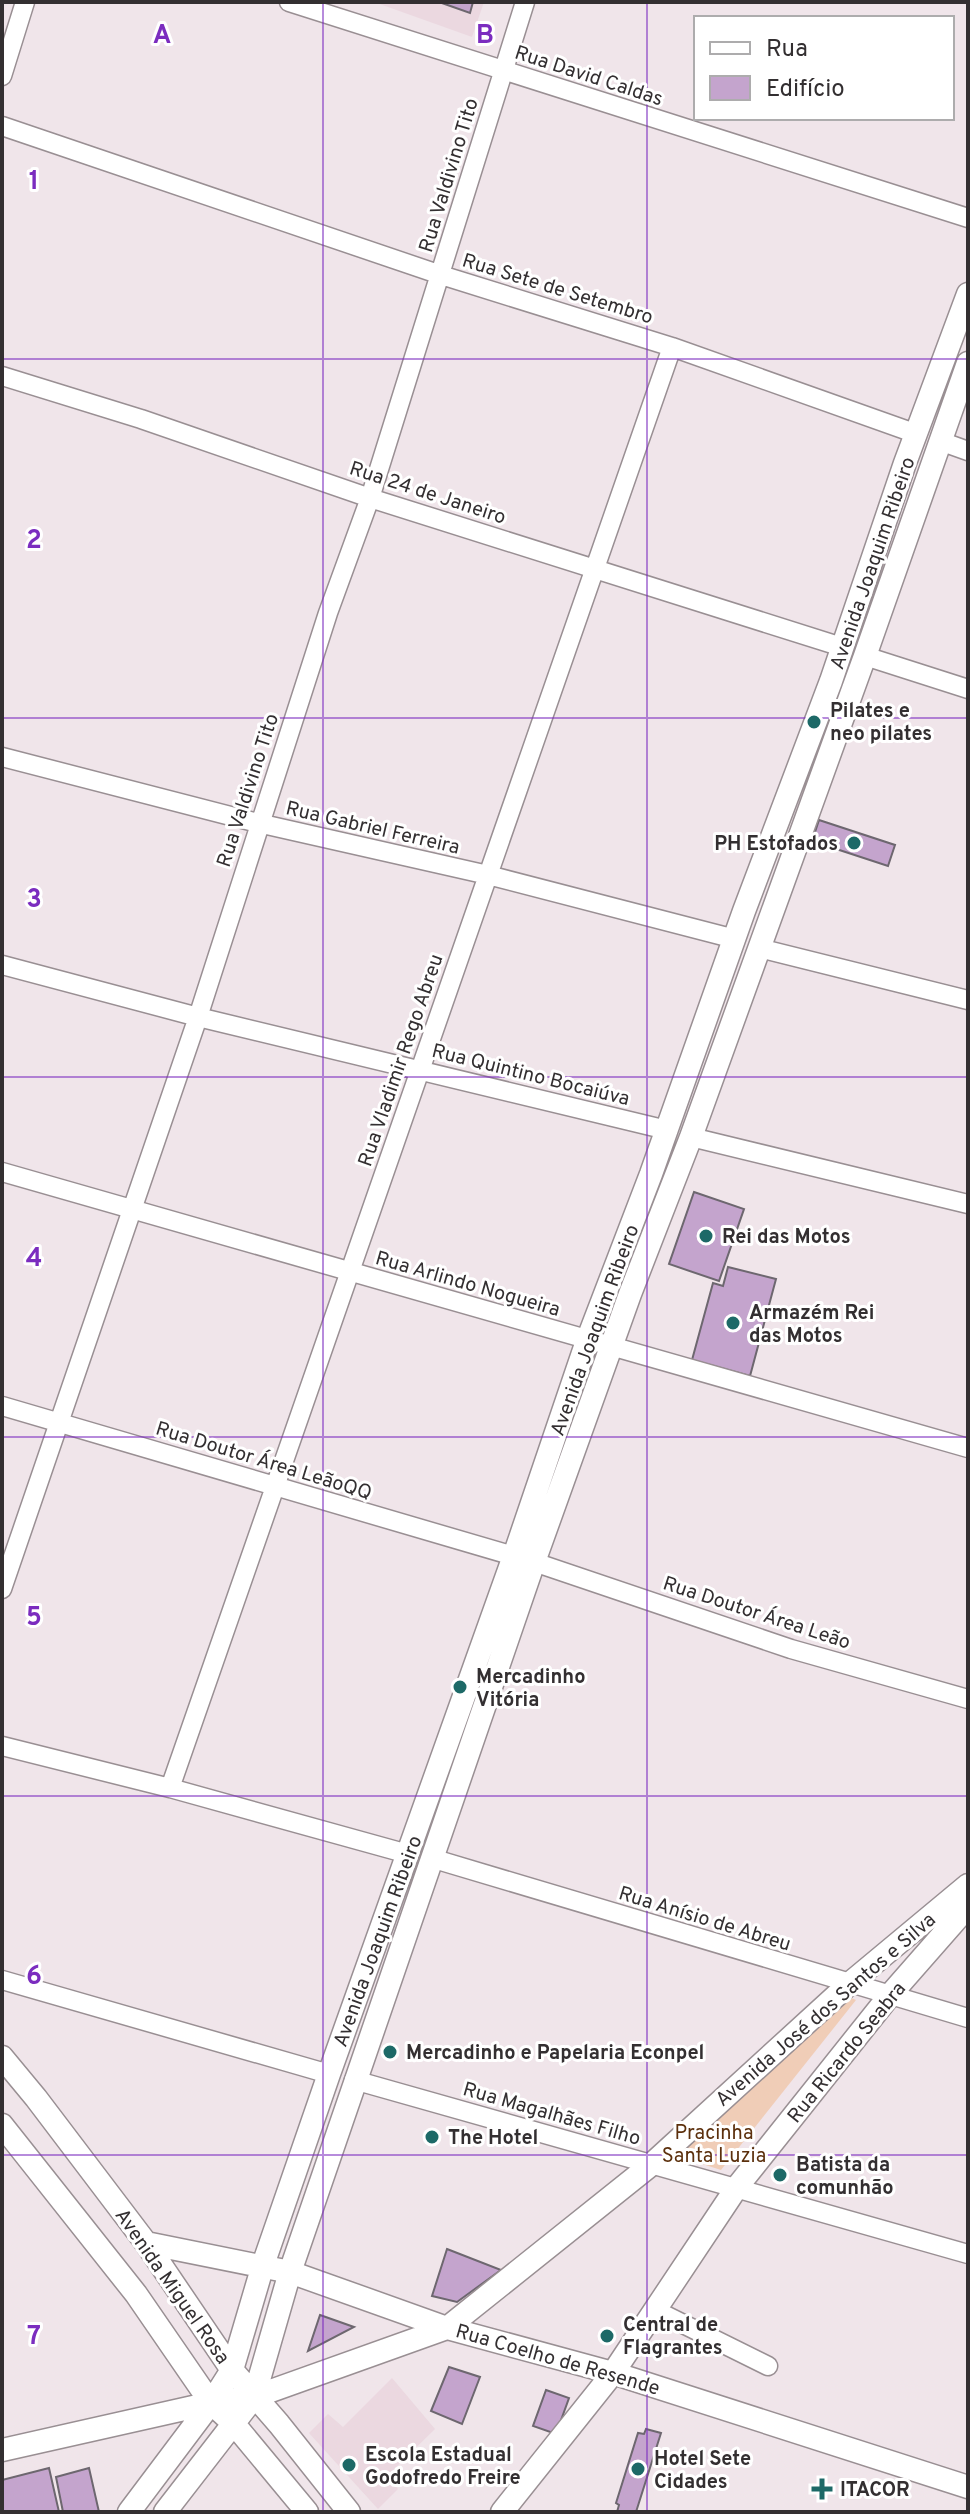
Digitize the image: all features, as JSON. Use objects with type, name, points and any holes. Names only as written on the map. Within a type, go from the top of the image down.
[{"type":"main road","name":"Avenida Joaquim Ribeiro","points":[[254,2397],[290,2272],[431,1858],[524,1559],[587,1341],[667,1130],[968,294]]},
{"type":"main road","name":"Avenida Joaquim Ribeiro","points":[[129,2512],[232,2370],[263,2265],[408,1854],[612,1345],[691,1137],[968,363]]},
{"type":"main road","name":"Avenida José dos Santos e Silva","points":[[2,2450],[211,2403],[254,2397],[447,2328],[652,2164],[849,1984],[968,1885]]},
{"type":"main road","name":"Rua Ricardo Seabra","points":[[502,2512],[613,2373],[737,2187],[890,1995],[968,1906]]},
{"type":"main road","name":"Avenida Miguel Rosa","points":[[2,2057],[146,2243],[232,2370],[349,2512]]},
{"type":"main road","name":"Avenida Miguel Rosa","points":[[2,2125],[136,2294],[211,2403],[234,2424],[307,2512]]},
{"type":"main road","name":"Rua Coelho de Resende","points":[[146,2243],[290,2272],[447,2328],[613,2373],[968,2487]]},
{"type":"main road","points":[[165,2512],[254,2397]]},
{"type":"street","points":[[2,76],[25,2]]},
{"type":"street","name":"Rua David Caldas","points":[[289,2],[968,218]]},
{"type":"street","name":"Rua Valdivino Tito","points":[[2,1589],[198,1017],[328,613],[370,498],[525,2]]},
{"type":"street","name":"Rua Sete de Setembro","points":[[2,126],[441,275],[672,347],[917,434]]},
{"type":"street","name":"Rua Vladimir Rego Abreu","points":[[170,1788],[672,347]]},
{"type":"street","name":"Rua 24 de Janeiro","points":[[2,376],[141,419],[370,498],[842,647]]},
{"type":"street","points":[[940,441],[968,451]]},
{"type":"street","points":[[865,656],[968,689]]},
{"type":"street","name":"Rua Gabriel Ferreira","points":[[2,757],[258,823],[488,875],[735,939]]},
{"type":"street","points":[[759,948],[968,1000]]},
{"type":"street","name":"Rua Quintino Bocaiúva","points":[[2,965],[198,1017],[667,1130]]},
{"type":"street","points":[[691,1137],[968,1204]]},
{"type":"street","name":"Rua Arlindo Nogueira","points":[[2,1172],[968,1448]]},
{"type":"street","name":"Rua Doutor Área LeãoQQ","points":[[2,1406],[524,1559]]},
{"type":"street","name":"Rua Doutor Área Leão","points":[[524,1559],[791,1649],[968,1699]]},
{"type":"street","points":[[2,1746],[170,1788],[408,1854]]},
{"type":"street","name":"Rua Anísio de Abreu","points":[[431,1858],[968,2018]]},
{"type":"street","points":[[2,1980],[329,2074]]},
{"type":"street","name":"Rua Magalhães Filho","points":[[354,2080],[968,2254]]},
{"type":"street","points":[[655,2310],[768,2366]]},
{"type":"shaded area","points":[[374,2],[484,2],[472,37]]},
{"type":"shaded area","points":[[392,2378],[435,2429],[387,2476],[398,2489],[378,2509],[309,2433],[328,2414],[343,2427]]},
{"type":"green space","name":"Pracinha Santa Luzia","points":[[847,1996],[856,2000],[721,2170],[668,2153]]},
{"type":"building","points":[[439,2],[473,2],[470,13]]},
{"type":"building","name":"PH Estofados","points":[[819,820],[895,845],[888,866],[812,841]]},
{"type":"building","name":"Rei das Motos","points":[[694,1192],[744,1209],[719,1281],[669,1264]]},
{"type":"building","name":"Armazém Rei das Motos","points":[[728,1267],[776,1279],[750,1376],[692,1360],[713,1283],[723,1286]]},
{"type":"building","points":[[447,2249],[501,2270],[457,2302],[432,2296]]},
{"type":"building","points":[[320,2315],[354,2327],[308,2351]]},
{"type":"building","points":[[449,2367],[480,2377],[462,2424],[431,2411]]},
{"type":"building","points":[[546,2390],[569,2398],[556,2434],[533,2426]]},
{"type":"building","name":"Hotel Sete Cidades","points":[[646,2429],[661,2433],[636,2512],[617,2512],[619,2505],[616,2503],[638,2433],[644,2434]]},
{"type":"building","points":[[49,2468],[59,2512],[2,2512],[2,2480]]},
{"type":"building","points":[[89,2468],[99,2512],[63,2512],[56,2477]]},
{"type":"place","name":"Pilates e neo pilates","points":[[814,722]]},
{"type":"place","name":"PH Estofados","points":[[854,843]]},
{"type":"place","name":"Rei das Motos","points":[[706,1236]]},
{"type":"place","name":"Armazém Rei das Motos","points":[[733,1323]]},
{"type":"place","name":"Mercadinho Vitória","points":[[460,1687]]},
{"type":"place","name":"Mercadinho e Papelaria Econpel","points":[[390,2052]]},
{"type":"place","name":"The Hotel","points":[[432,2137]]},
{"type":"place","name":"Batista da comunhão","points":[[780,2175]]},
{"type":"place","name":"Central de Flagrantes","points":[[607,2336]]},
{"type":"place","name":"Escola Estadual Godofredo Freire","points":[[349,2465]]},
{"type":"place","name":"Hotel Sete Cidades","points":[[638,2469]]},
{"type":"place","name":"ITACOR","points":[[822,2489]]}]
